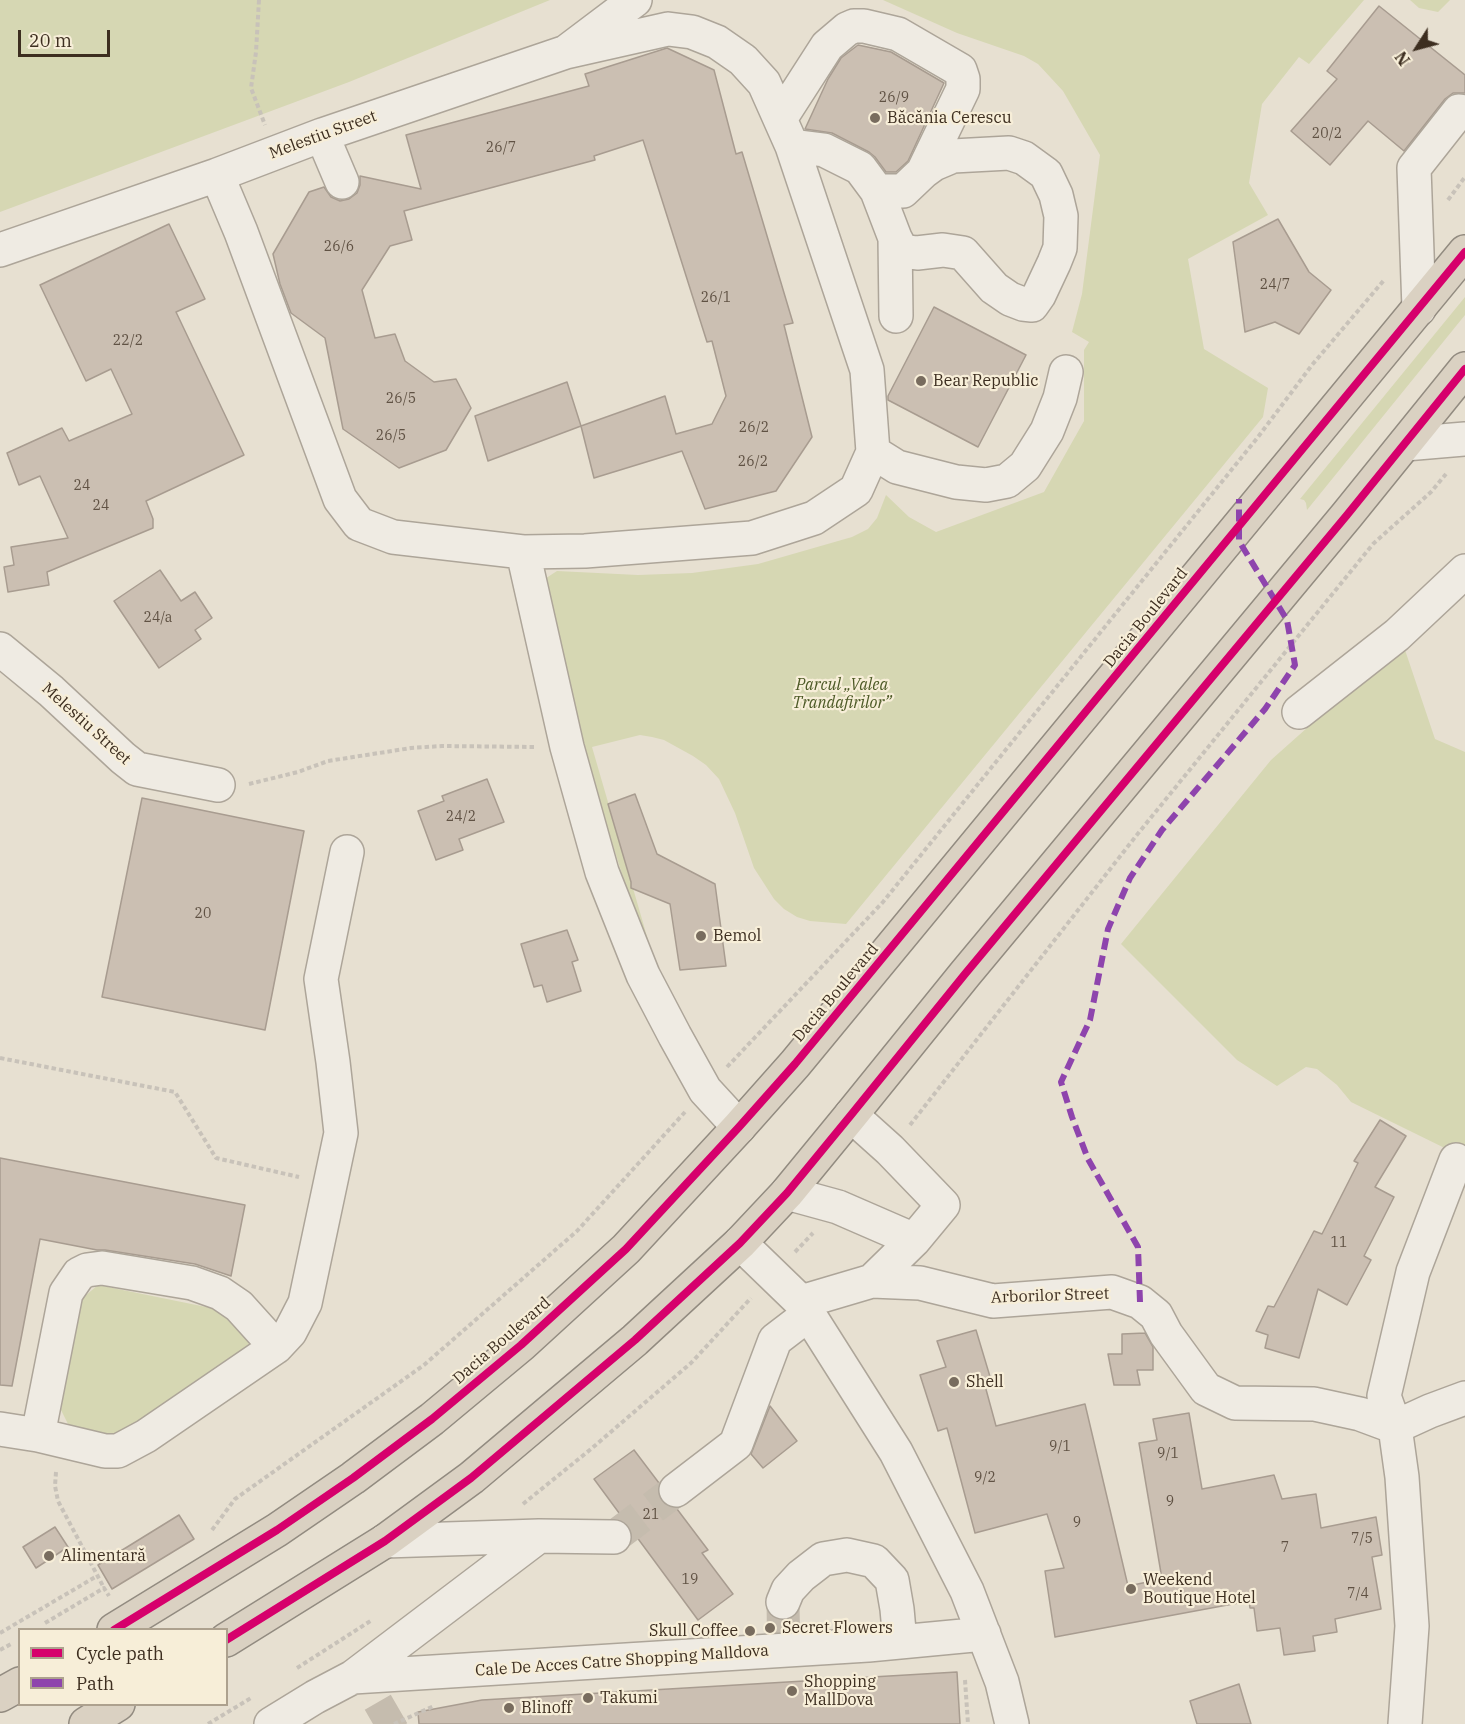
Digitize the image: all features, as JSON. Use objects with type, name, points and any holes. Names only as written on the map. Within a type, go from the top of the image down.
[{"type":"highway","name":"Dacia Boulevard","points":[[116,1628],[277,1530],[353,1478],[432,1419],[521,1345],[626,1249],[795,1064],[1465,252]]},
{"type":"highway","points":[[228,1639],[385,1541],[471,1478],[635,1340],[740,1243],[787,1193],[1465,369]]},
{"type":"highway","points":[[0,1695],[18,1685]]},
{"type":"highway","points":[[86,1724],[115,1706]]},
{"type":"street","name":"Melestiu Street","points":[[0,250],[217,175],[322,135],[566,52],[635,0]]},
{"type":"street","points":[[786,133],[827,46],[854,26],[898,34],[960,70],[963,79],[963,89],[923,172]]},
{"type":"street","points":[[217,175],[241,232],[340,499],[359,524],[393,537],[523,552],[585,551],[752,538],[814,518],[856,490],[873,452],[867,370],[786,133],[764,83],[743,60],[717,42],[692,32],[668,29],[566,52]]},
{"type":"street","points":[[1419,309],[1414,168],[1459,111],[1465,112]]},
{"type":"street","points":[[786,133],[860,168],[877,191],[894,238],[902,251],[917,254],[943,250],[963,253],[994,288],[1010,299],[1032,305],[1039,295],[1060,248],[1061,216],[1056,195],[1047,174],[1024,159],[1009,153],[953,156],[934,164],[903,191],[877,191]]},
{"type":"street","points":[[322,135],[342,182]]},
{"type":"street","points":[[894,238],[896,316]]},
{"type":"street","points":[[873,452],[897,467],[956,482],[986,485],[1007,481],[1025,466],[1047,431],[1060,398],[1066,372]]},
{"type":"street","points":[[1405,444],[1458,453]]},
{"type":"street","points":[[523,552],[567,747],[602,872],[642,975],[705,1090],[739,1127]]},
{"type":"street","points":[[1299,712],[1397,635],[1465,571]]},
{"type":"street","name":"Melestiu Street","points":[[0,649],[51,691],[137,769],[218,785]]},
{"type":"street","points":[[0,1429],[38,1435],[105,1451],[118,1451],[146,1436],[276,1347],[290,1332],[304,1303],[340,1133],[321,979],[347,852]]},
{"type":"street","points":[[851,1115],[890,1150],[943,1205],[914,1240],[872,1281]]},
{"type":"street","points":[[1406,1724],[1412,1626],[1402,1477],[1395,1427],[1384,1396],[1413,1272],[1456,1160]]},
{"type":"street","points":[[787,1193],[838,1207],[914,1240]]},
{"type":"street","points":[[740,1243],[805,1308],[896,1452],[967,1590],[1002,1682],[1012,1724]]},
{"type":"street","points":[[38,1435],[66,1293],[79,1274],[87,1270],[102,1268],[192,1282],[220,1293],[240,1306],[276,1347]]},
{"type":"street","name":"Arborilor Street","points":[[805,1308],[872,1281],[920,1283],[993,1301],[1112,1292],[1140,1302],[1156,1315],[1166,1334],[1206,1389],[1235,1402],[1314,1404],[1360,1413],[1395,1427]]},
{"type":"street","points":[[676,1490],[736,1444],[775,1340],[805,1308]]},
{"type":"street","points":[[1395,1427],[1465,1398]]},
{"type":"street","points":[[385,1541],[539,1536],[614,1538]]},
{"type":"street","points":[[353,1677],[539,1536]]},
{"type":"street","points":[[783,1602],[788,1590],[801,1576],[823,1560],[847,1555],[874,1561],[892,1580],[900,1642]]},
{"type":"street","name":"Cale De Acces Catre Shopping Malldova","points":[[271,1724],[353,1677],[900,1642],[984,1634]]},
{"type":"path","points":[[259,0],[251,88],[276,152]]},
{"type":"path","points":[[205,1536],[213,1529],[235,1498],[424,1365],[577,1231],[705,1090],[884,902],[1258,437],[1312,365],[1417,242],[1465,177]]},
{"type":"path","points":[[1136,836],[1373,544],[1431,492],[1458,453]]},
{"type":"path","points":[[218,785],[246,785],[297,772],[328,761],[411,748],[442,746],[567,747]]},
{"type":"path","points":[[0,1058],[176,1092],[216,1158],[329,1184]]},
{"type":"path","points":[[58,1501],[110,1597],[119,1591]]},
{"type":"path","points":[[0,1634],[97,1576]]},
{"type":"path","points":[[45,1623],[104,1588]]},
{"type":"path","points":[[0,1650],[11,1644]]},
{"type":"path","points":[[208,1724],[224,1715]]},
{"type":"green space","points":[[0,0],[550,0],[349,82],[0,212]]},
{"type":"green space","name":"Parcul „Valea Trandafirilor”","points":[[883,0],[1364,0],[1309,64],[1299,57],[1262,104],[1249,183],[1268,215],[1188,259],[1204,349],[1268,388],[1263,417],[846,924],[810,921],[797,917],[774,899],[754,868],[735,813],[719,779],[706,765],[664,740],[640,735],[592,747],[664,995],[636,918],[580,742],[540,582],[557,571],[638,575],[692,573],[758,564],[852,537],[868,529],[877,518],[886,495],[909,517],[936,532],[1044,492],[1084,421],[1084,350],[1089,342],[1072,332],[1082,294],[1100,155],[1063,91],[1038,64],[1024,56],[957,33]]},
{"type":"green space","points":[[1410,0],[1450,0],[1438,12],[1419,8]]},
{"type":"green space","points":[[1465,297],[1465,315],[1307,510],[1306,503],[1300,499]]},
{"type":"green space","points":[[1400,645],[1405,650],[1435,739],[1465,752],[1465,1158],[1351,1102],[1337,1085],[1317,1069],[1306,1067],[1277,1086],[1237,1060],[1121,944],[1271,760]]},
{"type":"green space","points":[[98,1285],[226,1311],[249,1337],[248,1355],[124,1437],[69,1426],[61,1410],[79,1301]]},
{"type":"building","points":[[1379,6],[1465,75],[1465,93],[1453,93],[1445,99],[1404,151],[1368,121],[1330,165],[1291,131],[1337,79],[1327,71]]},
{"type":"building","points":[[858,45],[891,52],[944,83],[908,161],[896,172],[886,172],[869,152],[832,133],[805,129],[828,79],[841,58]]},
{"type":"building","points":[[667,48],[714,70],[736,154],[742,152],[793,323],[784,325],[812,437],[776,491],[705,509],[682,451],[594,478],[581,426],[665,396],[676,434],[712,424],[726,396],[712,341],[707,342],[643,140],[594,156],[595,160],[404,211],[412,240],[390,246],[362,290],[375,338],[395,334],[405,361],[434,382],[456,379],[471,408],[446,450],[399,468],[343,429],[325,338],[291,313],[280,284],[273,254],[309,192],[324,187],[331,197],[340,201],[349,199],[357,193],[360,176],[421,189],[406,135],[589,86],[585,74]]},
{"type":"building","points":[[1278,219],[1309,272],[1331,290],[1299,334],[1275,322],[1245,332],[1233,242]]},
{"type":"building","points":[[169,224],[205,299],[176,312],[244,455],[146,501],[153,519],[153,528],[47,572],[49,585],[8,592],[4,567],[14,565],[11,547],[68,538],[40,476],[19,485],[7,453],[62,428],[69,441],[132,414],[111,369],[86,381],[40,285]]},
{"type":"building","points":[[934,307],[1026,355],[978,447],[888,400]]},
{"type":"building","points":[[567,382],[581,426],[488,461],[475,416]]},
{"type":"building","points":[[160,570],[181,601],[195,592],[212,618],[195,630],[201,639],[159,668],[114,601]]},
{"type":"building","points":[[487,779],[504,822],[459,839],[463,850],[436,860],[418,811],[444,801],[442,796]]},
{"type":"building","points":[[635,794],[657,854],[715,884],[726,966],[680,970],[670,904],[631,888],[608,804]]},
{"type":"building","points":[[142,798],[304,831],[265,1030],[102,997]]},
{"type":"building","points":[[567,930],[578,960],[572,962],[581,991],[547,1002],[542,985],[534,987],[521,944]]},
{"type":"building","points":[[1380,1120],[1406,1136],[1375,1187],[1394,1197],[1364,1256],[1371,1260],[1347,1305],[1318,1289],[1299,1358],[1265,1348],[1268,1335],[1256,1331],[1268,1306],[1274,1307],[1314,1231],[1322,1234],[1358,1163],[1354,1161]]},
{"type":"building","points":[[0,1158],[245,1205],[231,1276],[195,1264],[40,1239],[12,1386],[0,1385]]},
{"type":"building","points":[[976,1330],[991,1380],[984,1382],[996,1426],[1085,1404],[1128,1586],[1162,1579],[1139,1443],[1157,1440],[1153,1419],[1189,1413],[1202,1489],[1274,1475],[1282,1499],[1316,1494],[1321,1528],[1376,1517],[1382,1555],[1372,1557],[1381,1609],[1335,1619],[1337,1632],[1313,1636],[1315,1651],[1284,1655],[1280,1628],[1257,1631],[1254,1608],[1250,1608],[1249,1601],[1055,1637],[1045,1571],[1064,1568],[1047,1514],[975,1533],[947,1428],[938,1431],[920,1375],[946,1367],[937,1341]]},
{"type":"building","points":[[1145,1333],[1153,1347],[1153,1370],[1137,1370],[1140,1385],[1114,1385],[1108,1354],[1122,1354],[1122,1334]]},
{"type":"building","points":[[770,1406],[797,1441],[763,1468],[751,1454]]},
{"type":"building","points":[[634,1450],[659,1483],[657,1492],[661,1501],[668,1507],[677,1509],[708,1550],[702,1553],[733,1594],[698,1620],[594,1479]]},
{"type":"building","points":[[179,1515],[194,1539],[112,1589],[98,1565]]},
{"type":"building","points":[[55,1527],[68,1547],[36,1568],[23,1547]]},
{"type":"building","name":"Shopping MallDova","points":[[957,1672],[960,1724],[419,1724],[418,1712],[482,1700]]},
{"type":"building","points":[[1239,1684],[1251,1724],[1197,1724],[1190,1701]]},
{"type":"tunnel","points":[[614,1537],[676,1490]]},
{"type":"tunnel","points":[[783,1602],[784,1667]]},
{"type":"tunnel","points":[[373,1724],[399,1709]]},
{"type":"marked path","points":[[1140,1302],[1138,1247],[1088,1159],[1061,1082],[1090,1020],[1108,929],[1130,878],[1162,830],[1265,709],[1295,665],[1287,620],[1239,541],[1239,499]]},
{"type":"cycle path","points":[[117,1628],[277,1530],[353,1478],[432,1419],[521,1345],[626,1249],[795,1064],[1465,252]]},
{"type":"cycle path","points":[[228,1639],[385,1541],[471,1478],[635,1340],[740,1243],[787,1193],[1465,369]]},
{"type":"place","name":"Băcănia Cerescu","points":[[875,118]]},
{"type":"place","name":"Bear Republic","points":[[921,381]]},
{"type":"place","name":"Bemol","points":[[701,936]]},
{"type":"place","name":"Shell","points":[[954,1382]]},
{"type":"place","name":"Alimentară","points":[[49,1556]]},
{"type":"place","name":"Weekend Boutique Hotel","points":[[1131,1589]]},
{"type":"place","name":"Secret Flowers","points":[[770,1628]]},
{"type":"place","name":"Skull Coffee","points":[[750,1631]]},
{"type":"place","name":"Shopping MallDova","points":[[792,1691]]},
{"type":"place","name":"Takumi","points":[[588,1698]]},
{"type":"place","name":"Blinoff","points":[[509,1708]]}]
